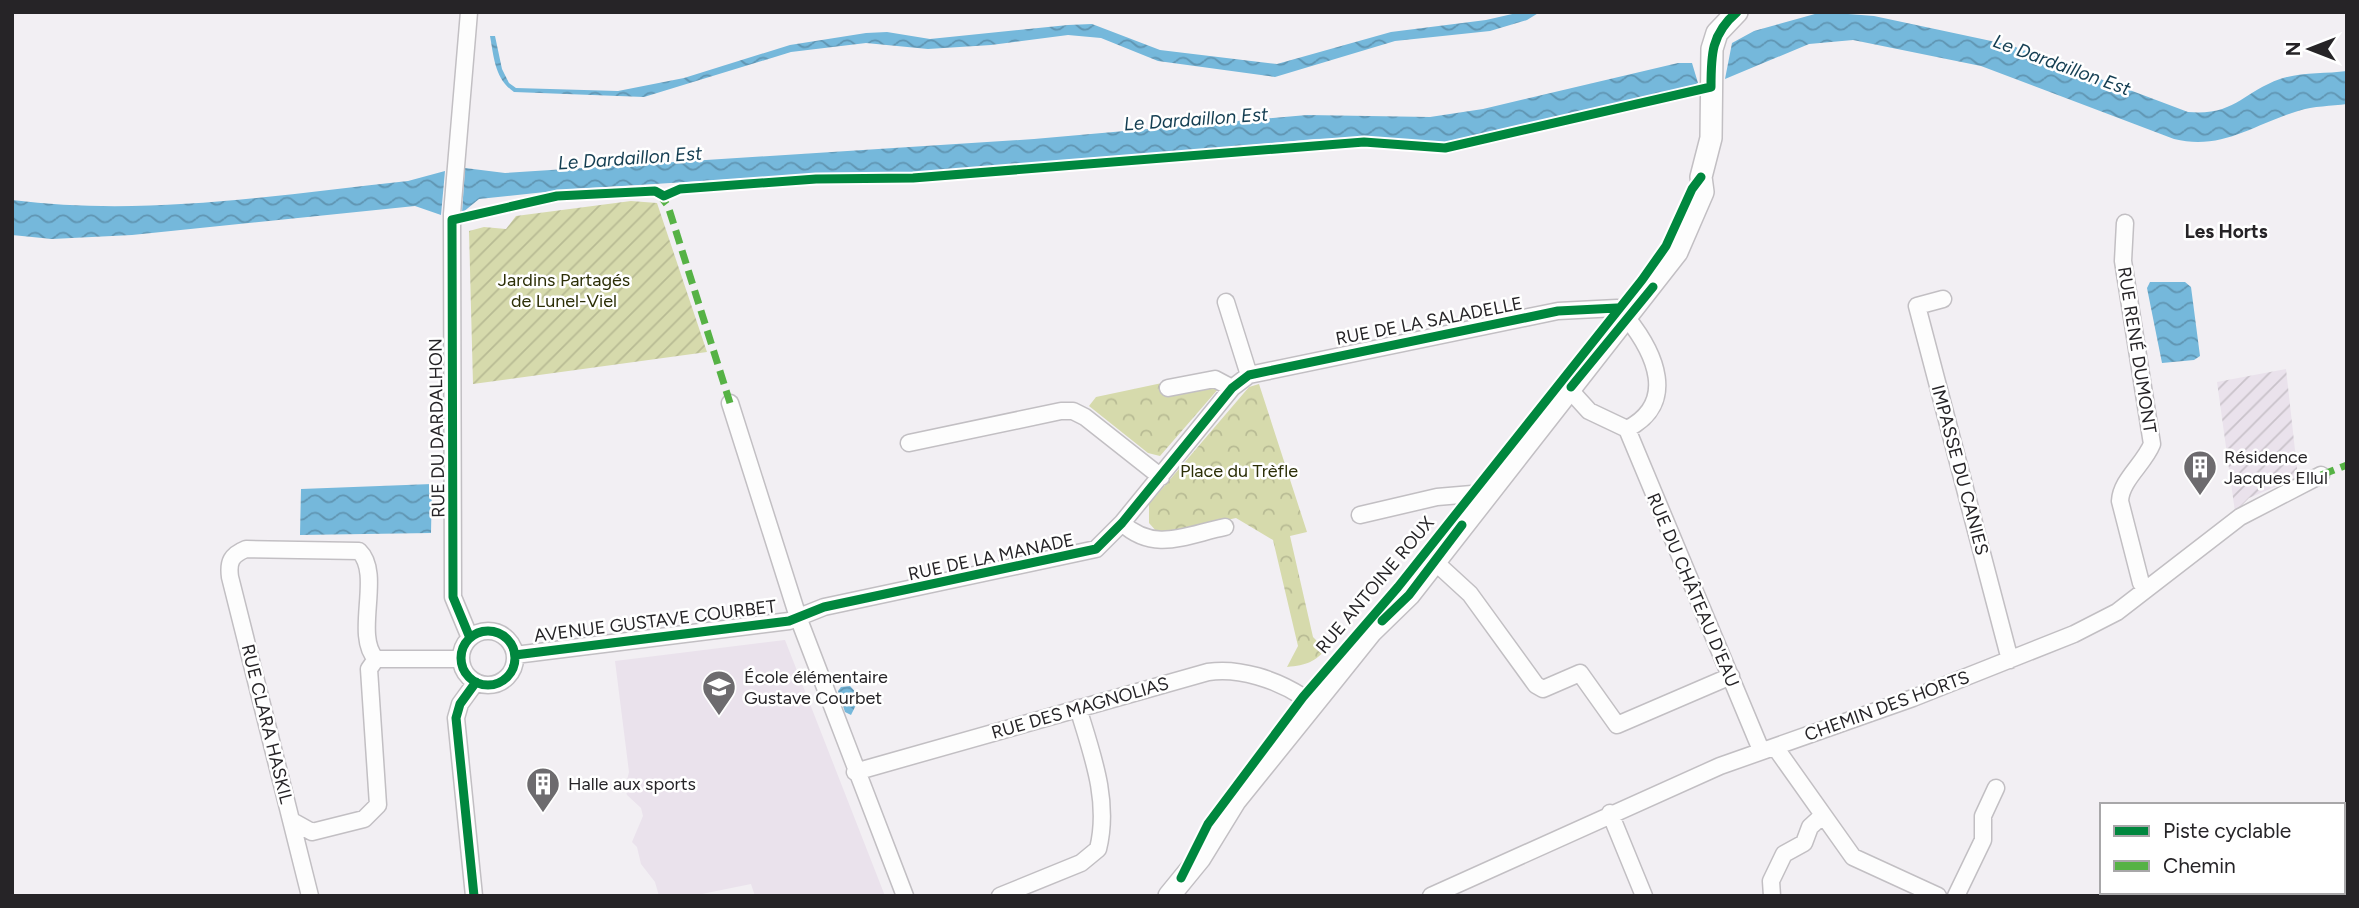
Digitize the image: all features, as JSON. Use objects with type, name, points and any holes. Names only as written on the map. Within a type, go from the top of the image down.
[{"type":"street","name":"RUE DU DARDALHON","points":[[469,12],[452,214],[453,597],[470,638]]},
{"type":"street","name":"RUE ANTOINE ROUX","points":[[1168,896],[1200,858],[1235,802],[1308,700],[1398,587],[1476,498],[1622,313],[1677,252],[1703,192],[1701,177],[1711,138],[1712,49],[1717,33],[1737,12]]},
{"type":"street","name":"RUE RENÉ DUMONT","points":[[2125,223],[2123,261],[2152,444],[2147,456],[2121,492],[2120,501],[2141,583],[2147,588]]},
{"type":"street","name":"IMPASSE DU CANIES","points":[[1943,299],[1917,306],[2010,660]]},
{"type":"street","points":[[1226,302],[1249,375]]},
{"type":"street","name":"RUE DE LA SALADELLE","points":[[1249,375],[1558,311],[1622,313]]},
{"type":"street","points":[[1566,384],[1589,411],[1627,429],[1648,415],[1658,389],[1652,360],[1622,313]]},
{"type":"street","name":"RUE DE LA MANADE","points":[[798,617],[824,607],[1082,554],[1107,542],[1232,388],[1249,375]]},
{"type":"street","points":[[1168,388],[1214,379],[1232,388]]},
{"type":"street","points":[[730,403],[798,617],[855,772],[905,896]]},
{"type":"street","points":[[909,443],[1061,411],[1073,411],[1085,417],[1161,477]]},
{"type":"street","name":"RUE DU CHÂTEAU D'EAU","points":[[1627,429],[1731,676],[1768,749],[1853,857],[1938,896]]},
{"type":"street","name":"CHEMIN DES HORTS","points":[[1431,896],[1610,813],[1768,749],[2074,634],[2117,612],[2240,517],[2321,475]]},
{"type":"street","points":[[1360,514],[1437,497],[1476,498]]},
{"type":"street","name":"RUE ANTOINE ROUX","points":[[1308,700],[1434,561],[1476,498]]},
{"type":"street","points":[[1122,523],[1138,537],[1153,541],[1225,527]]},
{"type":"street","name":"RUE CLARA HASKIL","points":[[310,896],[294,822],[288,811],[230,577],[228,564],[235,553],[246,549],[359,551],[368,566],[368,642],[376,659]]},
{"type":"street","points":[[1434,561],[1470,594],[1536,685],[1543,689],[1580,673],[1617,725],[1731,676]]},
{"type":"street","name":"AVENUE GUSTAVE COURBET","points":[[515,655],[789,621],[798,617]]},
{"type":"street","points":[[485,631],[502,634],[513,646],[515,655],[512,671],[500,682],[492,685],[476,682],[466,673],[461,659],[470,638],[485,631]]},
{"type":"street","points":[[294,822],[312,832],[364,819],[378,805],[369,670],[376,659],[461,659]]},
{"type":"street","name":"RUE DES MAGNOLIAS","points":[[855,772],[1221,670],[1271,681],[1308,700]]},
{"type":"street","points":[[474,896],[456,718],[460,705],[476,682]]},
{"type":"street","points":[[1000,896],[1081,863],[1098,849],[1102,810],[1099,783],[1078,708]]},
{"type":"street","points":[[1956,896],[1983,840],[1983,816],[1996,788]]},
{"type":"street","points":[[1610,813],[1644,896]]},
{"type":"street","points":[[1772,896],[1771,881],[1784,854],[1804,843],[1810,827],[1822,816]]},
{"type":"shaded area","points":[[2286,369],[2298,477],[2249,498],[2235,512],[2217,382]]},
{"type":"shaded area","name":"École élémentaire Gustave Courbet","points":[[785,640],[885,896],[755,896],[751,884],[692,896],[659,896],[655,882],[641,864],[637,847],[632,842],[643,816],[641,808],[627,795],[625,788],[629,772],[615,661]]},
{"type":"green space","name":"Jardins Partagés de Lunel-Viel","points":[[631,201],[657,203],[707,352],[473,384],[469,231],[484,227],[506,229],[516,216]]},
{"type":"green space","points":[[1162,383],[1165,395],[1212,385],[1219,388],[1160,456],[1148,453],[1089,406],[1096,397]]},
{"type":"green space","name":"Place du Trèfle","points":[[1259,384],[1307,532],[1290,536],[1313,637],[1322,646],[1328,647],[1310,662],[1287,667],[1298,646],[1273,540],[1236,518],[1163,534],[1157,532],[1149,523],[1149,504],[1249,387]]},
{"type":"water","points":[[1521,12],[1540,12],[1527,20],[1490,31],[1395,41],[1275,77],[1158,61],[1101,38],[1068,35],[991,45],[928,49],[866,43],[791,52],[644,97],[514,92],[499,74],[490,36],[495,36],[502,69],[509,83],[516,88],[618,91],[684,78],[790,45],[866,33],[887,32],[930,39],[1092,24],[1160,50],[1277,64],[1391,32],[1486,20]]},
{"type":"water","name":"Le Dardaillon Est","points":[[1822,12],[1874,16],[2010,45],[2188,112],[2228,107],[2280,79],[2347,71],[2347,104],[2304,109],[2223,139],[2191,142],[2174,139],[1981,66],[1853,40],[1809,44],[1725,79],[1732,43],[1754,31]]},
{"type":"water","points":[[1678,63],[1692,63],[1698,83],[1685,90],[1440,143],[1366,138],[1314,139],[1094,160],[914,173],[833,173],[573,189],[479,199],[462,213],[465,168],[505,173],[1034,139],[1307,115],[1430,117],[1483,109]]},
{"type":"water","points":[[445,171],[441,215],[415,206],[132,235],[52,239],[12,235],[12,200],[111,206],[210,202],[408,181]]},
{"type":"water","points":[[2150,282],[2185,282],[2191,287],[2200,356],[2194,360],[2162,363],[2147,288]]},
{"type":"water","points":[[432,484],[431,533],[300,535],[301,489]]},
{"type":"water","points":[[850,686],[860,697],[851,715],[845,712],[838,691],[841,687]]},
{"type":"marked path","points":[[658,193],[668,206],[730,403]]},
{"type":"marked path","points":[[2321,475],[2347,465]]},
{"type":"cycle path","points":[[470,638],[453,597],[452,220],[557,196],[655,191],[664,196],[680,189],[816,179],[913,178],[1364,142],[1445,148],[1711,87],[1711,65],[1717,37],[1737,12]]},
{"type":"cycle path","points":[[1181,878],[1208,824],[1303,697],[1398,587],[1642,280],[1666,246],[1692,189],[1701,177]]},
{"type":"cycle path","points":[[1571,387],[1653,287]]},
{"type":"cycle path","points":[[515,655],[789,621],[824,607],[1096,549],[1122,523],[1232,388],[1249,375],[1558,311],[1617,308]]},
{"type":"cycle path","points":[[1382,621],[1409,595],[1462,525]]},
{"type":"cycle path","points":[[488,631],[507,639],[515,658],[507,677],[488,685],[469,677],[461,658],[469,639],[488,631]]},
{"type":"cycle path","points":[[474,896],[456,718],[460,704],[476,682]]},
{"type":"place","name":"Résidence Jacques Ellul","points":[[2200,497]]},
{"type":"place","name":"École élémentaire Gustave Courbet","points":[[719,717]]},
{"type":"place","name":"Halle aux sports","points":[[543,814]]},
{"type":"district","name":"Les Horts","points":[[2226,231]]}]
